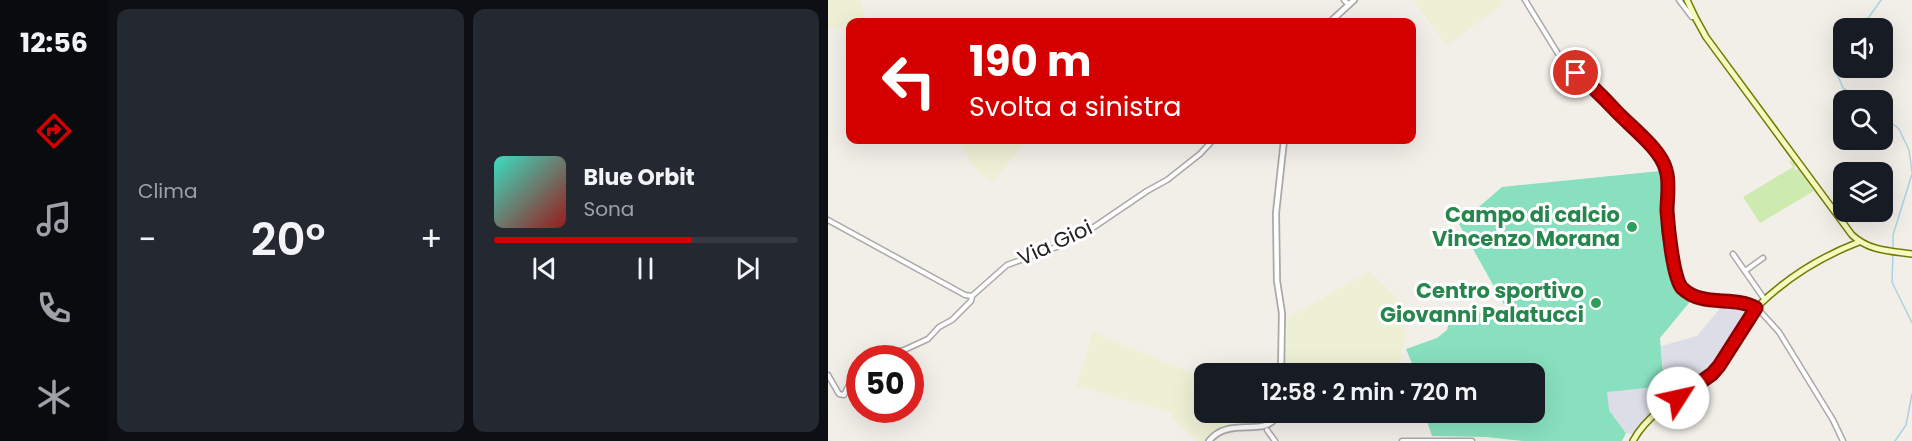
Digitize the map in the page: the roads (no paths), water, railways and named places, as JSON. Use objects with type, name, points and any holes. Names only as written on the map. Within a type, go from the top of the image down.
[{"type":"main road","points":[[1687,0],[1706,37],[1837,217],[1859,242],[1878,249],[1910,254]]},
{"type":"main road","points":[[1633,441],[1654,415],[1712,374],[1756,308],[1764,300],[1819,259],[1859,242]]},
{"type":"street","points":[[1344,0],[1349,4]]},
{"type":"street","points":[[1334,18],[1354,0]]},
{"type":"street","points":[[1525,0],[1565,65],[1608,101],[1642,136],[1666,168],[1667,216],[1671,249],[1676,276],[1681,286],[1697,296],[1713,301],[1745,303],[1756,308],[1779,332],[1833,420],[1843,441]]},
{"type":"street","points":[[1679,0],[1692,17],[1695,17]]},
{"type":"street","name":"Via Gioi","points":[[915,345],[928,339],[939,327],[952,320],[971,301],[972,296],[1007,265],[1062,245],[1094,227],[1167,180],[1209,144]]},
{"type":"street","points":[[1281,363],[1282,314],[1276,281],[1276,213],[1284,144]]},
{"type":"street","points":[[828,220],[965,295],[972,296]]},
{"type":"street","points":[[1733,254],[1764,300]]},
{"type":"street","points":[[1745,271],[1764,258]]},
{"type":"street","points":[[828,375],[840,394],[844,395],[846,391]]},
{"type":"street","points":[[1209,441],[1216,433],[1225,430],[1252,434],[1268,430],[1274,423]]},
{"type":"street","points":[[1268,430],[1275,441]]},
{"type":"street","points":[[1402,441],[1472,441]]},
{"type":"waterway","points":[[1868,18],[1881,0]]},
{"type":"waterway","points":[[1839,78],[1846,90]]},
{"type":"waterway","points":[[1893,124],[1899,129],[1909,150],[1912,172]]},
{"type":"waterway","points":[[1893,248],[1893,235],[1912,174]]},
{"type":"waterway","points":[[1893,253],[1892,282],[1912,323]]},
{"type":"waterway","points":[[1895,441],[1906,425],[1912,394]]},
{"type":"place","name":"Campo di calcio Vincenzo Morana","points":[[1632,227]]},
{"type":"place","name":"Centro sportivo Giovanni Palatucci","points":[[1596,303]]}]
